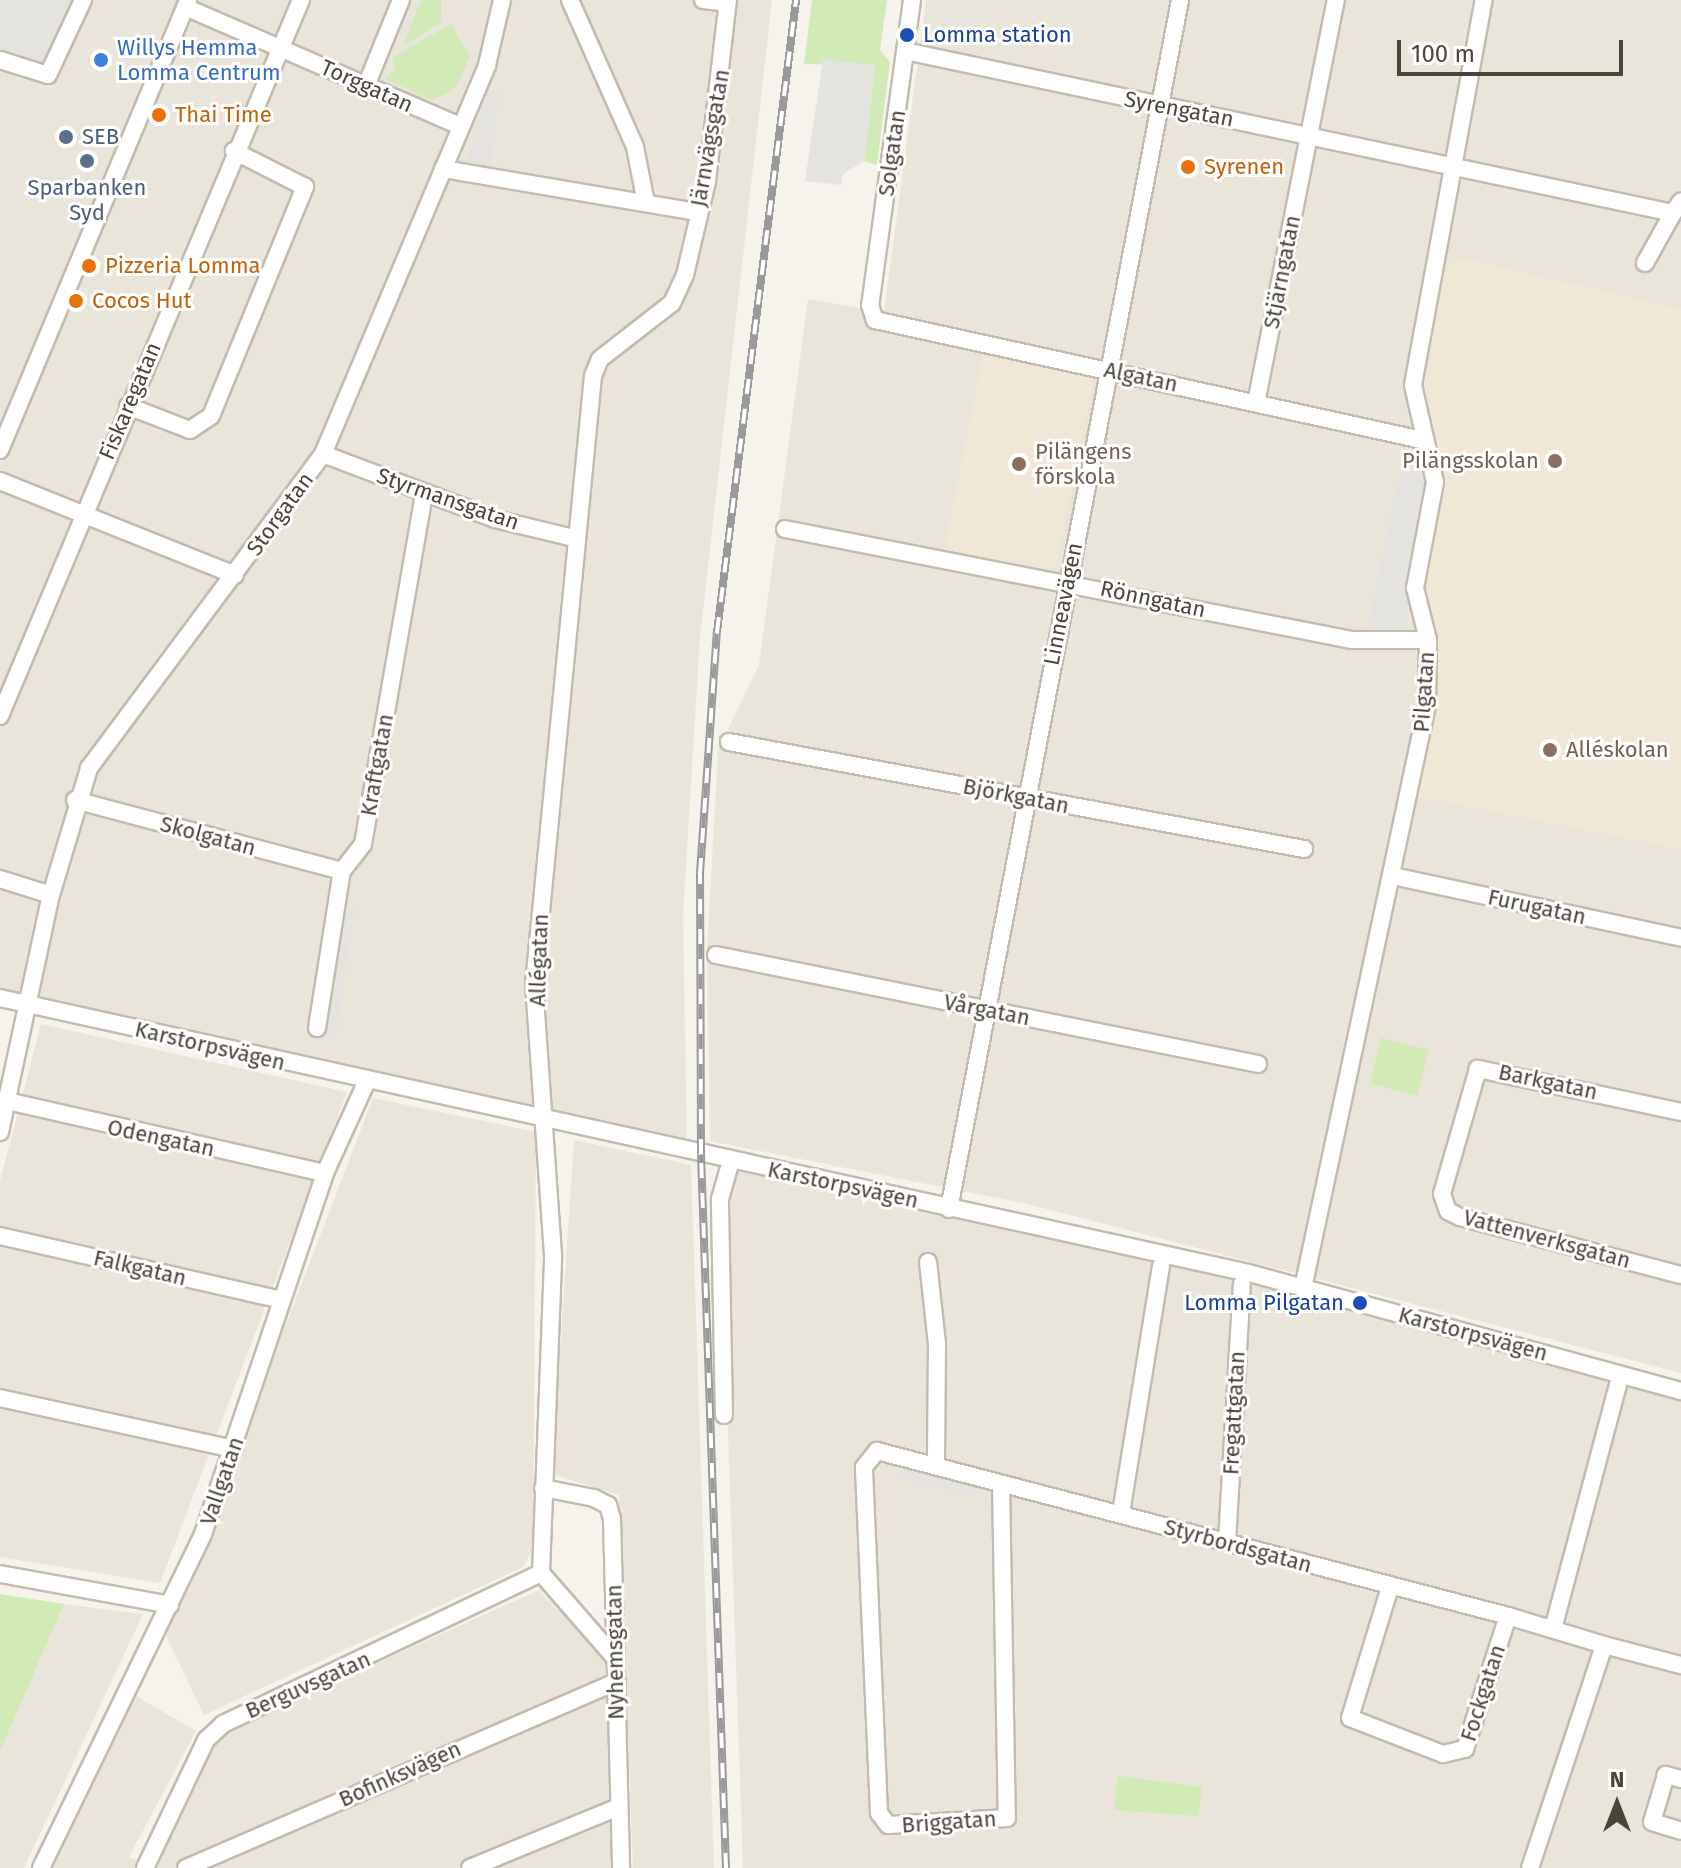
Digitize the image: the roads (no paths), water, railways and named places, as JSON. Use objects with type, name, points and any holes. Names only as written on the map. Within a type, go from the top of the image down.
[{"type":"street","points":[[0,60],[48,75],[83,0]]},
{"type":"street","name":"Fiskaregatan","points":[[0,716],[81,514],[301,0]]},
{"type":"street","points":[[366,86],[401,0]]},
{"type":"street","name":"Storgatan","points":[[0,1132],[51,895],[75,800],[89,768],[323,454],[487,65],[502,0]]},
{"type":"street","points":[[570,0],[635,147],[646,203]]},
{"type":"street","points":[[703,0],[728,2]]},
{"type":"street","name":"Solgatan","points":[[870,305],[912,0]]},
{"type":"street","name":"Linneavägen","points":[[949,1209],[1180,0]]},
{"type":"street","name":"Stjärngatan","points":[[1256,403],[1336,0]]},
{"type":"street","name":"Pilgatan","points":[[1303,1288],[1427,705],[1428,640],[1415,588],[1435,482],[1422,440],[1413,385],[1484,0]]},
{"type":"street","name":"Järnvägsgatan","points":[[685,275],[698,212],[728,2]]},
{"type":"street","points":[[0,450],[186,4]]},
{"type":"street","name":"Torggatan","points":[[186,4],[460,126]]},
{"type":"street","name":"Syrengatan","points":[[905,51],[1160,106],[1677,207]]},
{"type":"street","points":[[128,406],[190,430],[211,416],[305,187],[234,151]]},
{"type":"street","points":[[443,169],[698,212]]},
{"type":"street","points":[[1645,263],[1677,207]]},
{"type":"street","name":"Allégatan","points":[[541,1573],[553,1255],[534,984],[574,538],[593,376],[600,359],[672,303],[685,275]]},
{"type":"street","name":"Algatan","points":[[870,305],[875,320],[1422,440]]},
{"type":"street","name":"Styrmansgatan","points":[[323,454],[424,493],[574,538]]},
{"type":"street","points":[[0,481],[235,575]]},
{"type":"street","name":"Kraftgatan","points":[[317,1028],[342,871],[363,844],[424,493]]},
{"type":"street","name":"Rönngatan","points":[[785,529],[1352,640],[1428,640]]},
{"type":"street","name":"Björkgatan","points":[[729,742],[1304,849]]},
{"type":"street","name":"Skolgatan","points":[[75,800],[342,871]]},
{"type":"street","name":"Furugatan","points":[[1393,876],[1681,938]]},
{"type":"street","points":[[0,879],[51,895]]},
{"type":"street","name":"Vårgatan","points":[[716,955],[1258,1064]]},
{"type":"street","name":"Karstorpsvägen","points":[[0,998],[1303,1288],[1681,1391]]},
{"type":"street","name":"Barkgatan","points":[[1458,1130],[1478,1069],[1681,1112]]},
{"type":"street","name":"Vallgatan","points":[[41,1868],[170,1605],[234,1449],[325,1173],[367,1081]]},
{"type":"street","name":"Odengatan","points":[[5,1100],[325,1173]]},
{"type":"street","name":"Vattenverksgatan","points":[[1458,1130],[1442,1194],[1448,1211],[1681,1275]]},
{"type":"street","points":[[724,1415],[720,1199],[731,1161]]},
{"type":"street","name":"Falkgatan","points":[[0,1236],[281,1300]]},
{"type":"street","points":[[928,1262],[937,1355],[936,1466]]},
{"type":"street","points":[[1121,1513],[1161,1266]]},
{"type":"street","name":"Fregattgatan","points":[[1227,1542],[1242,1284]]},
{"type":"street","points":[[1553,1629],[1618,1385]]},
{"type":"street","points":[[0,1398],[234,1449]]},
{"type":"street","name":"Styrbordsgatan","points":[[872,1453],[1121,1513],[1681,1665]]},
{"type":"street","name":"Briggatan","points":[[872,1453],[864,1467],[879,1813],[888,1825],[1007,1818],[1001,1484]]},
{"type":"street","name":"Nyhemsgatan","points":[[543,1488],[608,1505],[621,1868]]},
{"type":"street","points":[[541,1573],[615,1658]]},
{"type":"street","name":"Berguvsgatan","points":[[145,1868],[206,1740],[223,1724],[541,1573]]},
{"type":"street","points":[[0,1574],[170,1605]]},
{"type":"street","name":"Fockgatan","points":[[1390,1587],[1350,1718],[1452,1756],[1465,1749],[1508,1616]]},
{"type":"street","points":[[1530,1868],[1604,1645]]},
{"type":"street","name":"Bofinksvägen","points":[[186,1868],[616,1682]]},
{"type":"street","points":[[1681,1779],[1666,1775],[1652,1822],[1681,1831]]},
{"type":"street","points":[[470,1868],[619,1807]]},
{"type":"railway","points":[[726,1868],[701,1154],[700,873],[717,632],[796,0]]},
{"type":"place","name":"Lomma station","points":[[907,35]]},
{"type":"place","name":"Willys Hemma Lomma Centrum","points":[[101,60]]},
{"type":"place","name":"Thai Time","points":[[159,115]]},
{"type":"place","name":"SEB","points":[[66,137]]},
{"type":"place","name":"Sparbanken Syd","points":[[87,161]]},
{"type":"place","name":"Syrenen","points":[[1188,167]]},
{"type":"place","name":"Pizzeria Lomma","points":[[89,266]]},
{"type":"place","name":"Cocos Hut","points":[[76,301]]},
{"type":"place","name":"Pilängsskolan","points":[[1555,461]]},
{"type":"place","name":"Pilängens förskola","points":[[1019,464]]},
{"type":"place","name":"Alléskolan","points":[[1550,750]]},
{"type":"place","name":"Lomma Pilgatan","points":[[1360,1303]]}]
